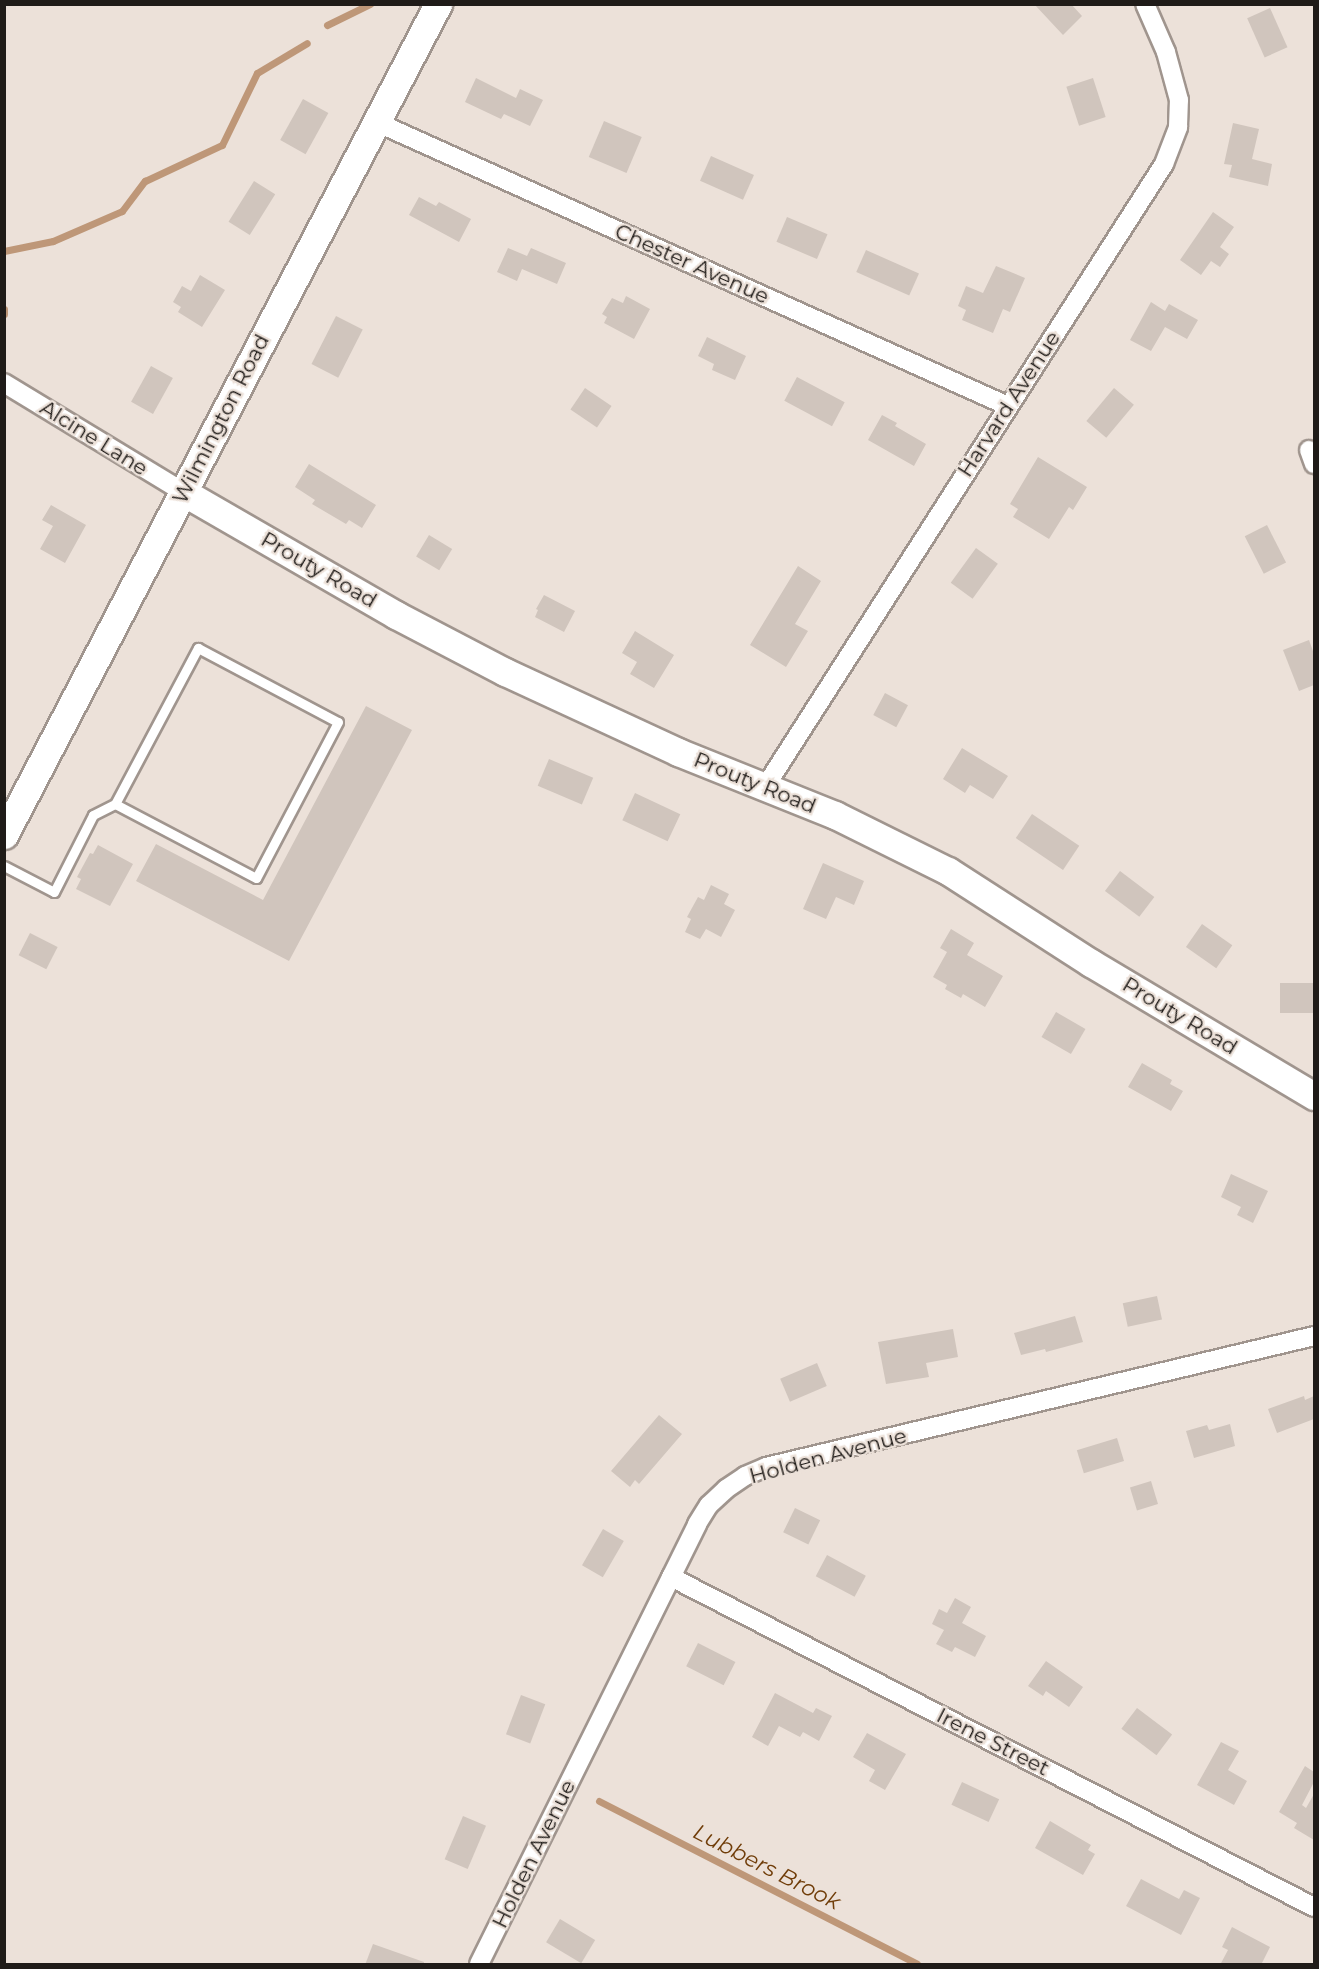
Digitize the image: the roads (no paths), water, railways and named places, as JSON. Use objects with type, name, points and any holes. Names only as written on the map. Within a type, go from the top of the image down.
[{"type":"street","name":"Wilmington Road","points":[[4,835],[438,4]]},
{"type":"street","name":"Harvard Avenue","points":[[765,787],[1154,181],[1174,141],[1179,114],[1177,89],[1166,52],[1145,4]]},
{"type":"street","name":"Chester Avenue","points":[[375,122],[1008,406]]},
{"type":"street","name":"Alcine Lane","points":[[4,383],[183,492]]},
{"type":"street","name":"Prouty Road","points":[[183,492],[329,577],[469,654],[678,752],[835,815],[948,871],[1091,963],[1314,1096]]},
{"type":"street","name":"Holden Avenue","points":[[479,1965],[709,1505],[735,1482],[755,1471],[1314,1336]]},
{"type":"street","name":"Irene Street","points":[[671,1577],[1314,1907]]},
{"type":"lane","points":[[4,866],[54,892],[92,817],[97,811],[115,804],[198,648],[339,722],[256,878],[115,804]]},
{"type":"waterway","points":[[327,25],[370,4]]},
{"type":"waterway","points":[[4,251],[53,241],[122,211],[145,181],[222,145],[257,73],[307,43]]},
{"type":"waterway","points":[[4,309],[4,314]]},
{"type":"waterway","name":"Lubbers Brook","points":[[599,1801],[917,1964]]}]
